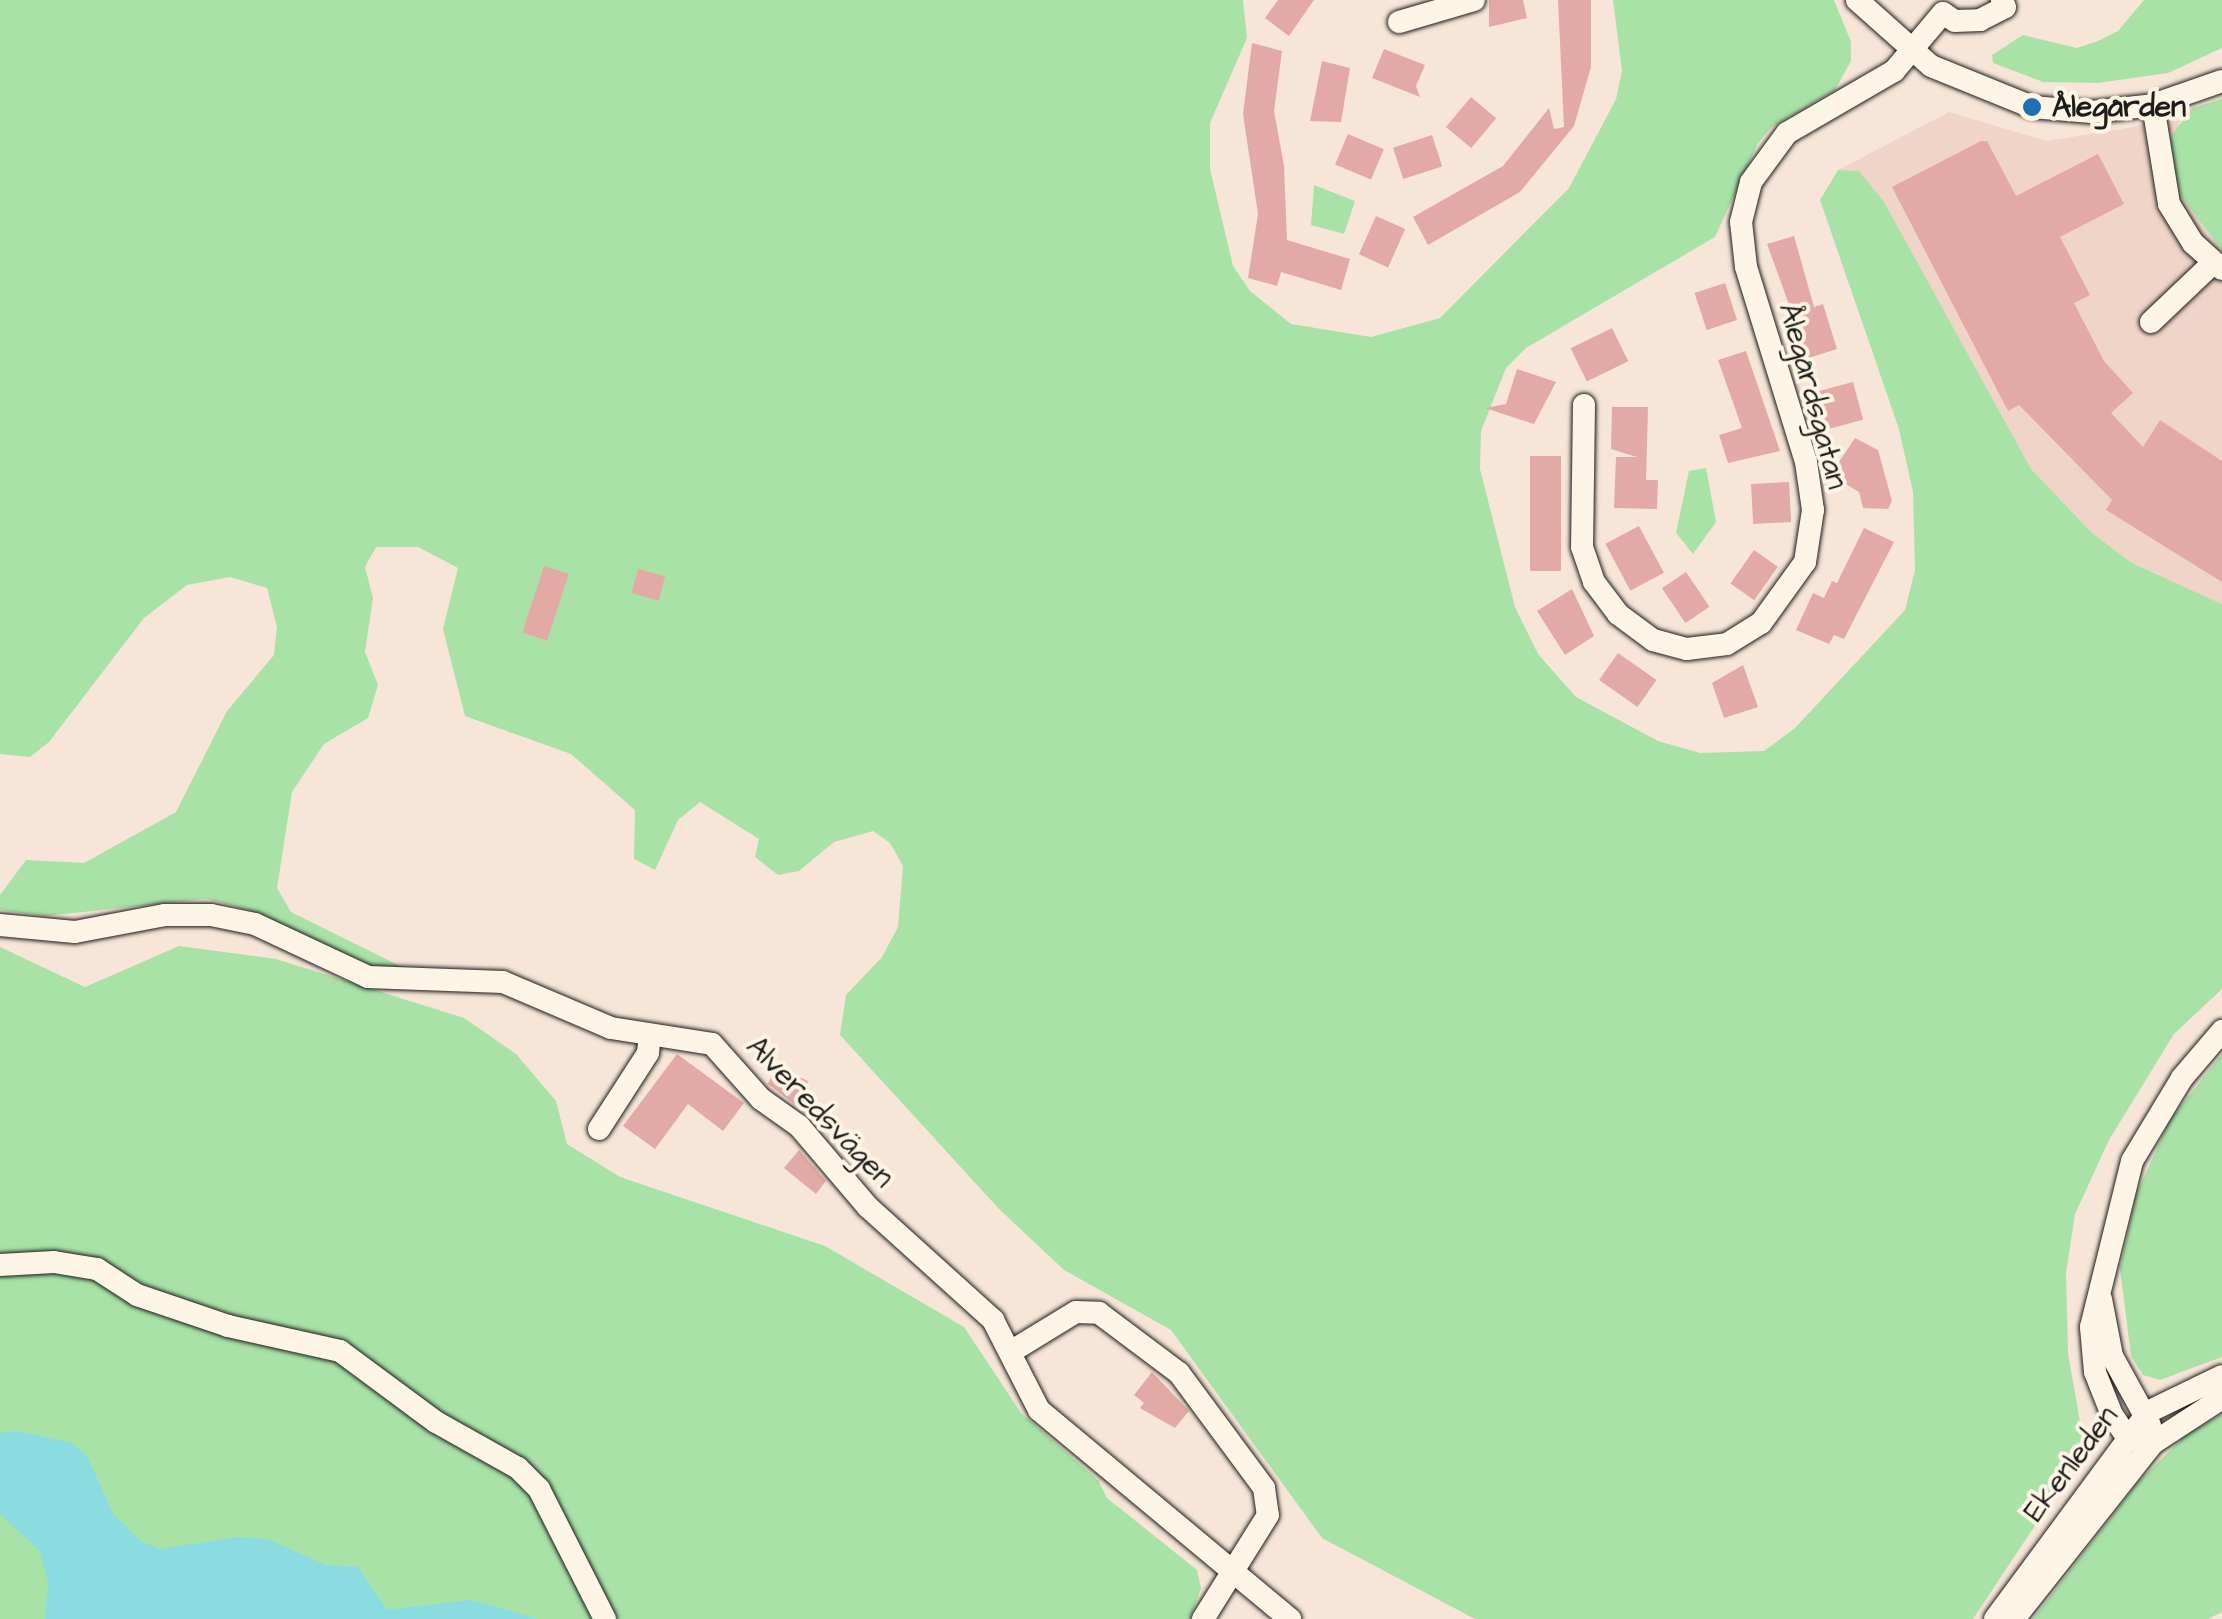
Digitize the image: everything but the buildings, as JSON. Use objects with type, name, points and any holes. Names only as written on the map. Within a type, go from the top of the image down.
[{"type":"street","points":[[1399,22],[1474,0]]},
{"type":"street","points":[[1856,0],[1910,52],[1971,88],[2032,107],[2092,112],[2153,105],[2222,81]]},
{"type":"street","points":[[1940,6],[1955,21],[1980,20],[2005,7],[2002,0]]},
{"type":"street","name":"Ålegårdsgatan","points":[[1584,405],[1582,547],[1594,582],[1618,614],[1652,640],[1687,649],[1727,644],[1760,624],[1799,574],[1814,510],[1746,267],[1744,201],[1762,162],[1788,134],[1894,71],[1940,6]]},
{"type":"street","points":[[2151,322],[2218,266],[2169,204],[2153,105]]},
{"type":"street","name":"Alveredsvägen","points":[[0,926],[74,932],[164,915],[211,915],[256,924],[368,977],[404,983],[503,982],[611,1028],[712,1044],[761,1099],[798,1126],[868,1207],[993,1320],[1039,1410],[1290,1619]]},
{"type":"street","points":[[2099,1290],[2112,1356],[2148,1412],[2152,1443],[2127,1437],[2095,1372],[2090,1327],[2099,1290],[2132,1161],[2182,1078],[2222,1031]]},
{"type":"street","points":[[600,1129],[648,1053],[650,1034]]},
{"type":"street","points":[[0,1265],[54,1262],[98,1269],[137,1296],[228,1326],[340,1351],[436,1422],[518,1468],[540,1489],[605,1619]]},
{"type":"street","points":[[1012,1351],[1089,1309],[1179,1373],[1270,1502],[1203,1619]]},
{"type":"street","name":"Ekenleden","points":[[1994,1619],[2148,1412],[2222,1376]]},
{"type":"street","name":"Ekenleden","points":[[2014,1619],[2152,1443],[2222,1398]]},
{"type":"shaded area","points":[[2192,108],[2180,122],[2170,154],[2182,198],[2222,250],[2222,604],[2132,563],[2092,533],[2031,469],[1859,171],[1838,170],[1949,112],[2047,141],[2133,127]]},
{"type":"green space","points":[[0,0],[1243,0],[1247,38],[1210,123],[1210,169],[1233,266],[1250,291],[1291,324],[1371,337],[1440,318],[1569,188],[1616,99],[1622,71],[1613,0],[1834,0],[1851,42],[1851,61],[1835,90],[1772,127],[1758,143],[1715,237],[1526,348],[1506,368],[1481,431],[1480,469],[1515,607],[1538,654],[1576,697],[1658,741],[1700,753],[1764,751],[1795,728],[1905,610],[1915,570],[1913,492],[1899,429],[1820,200],[1838,170],[1859,171],[1884,202],[2031,469],[2092,533],[2132,563],[2222,604],[2222,989],[2174,1034],[2109,1140],[2075,1214],[2066,1273],[2068,1353],[2085,1450],[1973,1619],[1475,1619],[1322,1538],[1171,1330],[1064,1270],[999,1209],[840,1035],[846,995],[882,957],[898,927],[903,866],[890,843],[873,831],[834,842],[799,871],[778,875],[755,857],[759,839],[700,802],[678,820],[655,870],[634,859],[635,810],[571,754],[465,716],[443,629],[458,568],[418,547],[376,547],[365,567],[373,598],[365,652],[378,685],[368,718],[324,744],[292,792],[277,888],[291,912],[410,971],[362,964],[250,910],[206,899],[45,916],[0,910],[0,895],[26,860],[84,863],[176,812],[227,711],[274,655],[277,627],[267,588],[230,577],[187,585],[144,618],[49,742],[30,757],[0,754]]},
{"type":"green space","points":[[2144,0],[2222,0],[2222,48],[2168,73],[2098,83],[2043,82],[1993,63],[1992,55],[2023,35],[2077,48],[2098,41],[2118,31]]},
{"type":"green space","points":[[2222,99],[2222,250],[2182,198],[2170,154],[2172,135],[2192,108]]},
{"type":"green space","points":[[1314,185],[1355,201],[1344,234],[1311,225]]},
{"type":"green space","points":[[1706,468],[1716,522],[1693,554],[1676,533],[1689,471]]},
{"type":"green space","points":[[179,946],[276,959],[464,1018],[516,1054],[556,1101],[567,1144],[620,1177],[825,1246],[964,1327],[1021,1413],[1098,1480],[1107,1498],[1197,1570],[1201,1588],[1190,1619],[0,1619],[0,947],[85,987]]},
{"type":"green space","points":[[2222,1054],[2222,1357],[2160,1380],[2143,1375],[2131,1356],[2120,1269],[2136,1195],[2170,1120]]},
{"type":"green space","points":[[2222,1414],[2222,1612],[2208,1619],[2033,1619],[2139,1481],[2186,1435]]},
{"type":"water","points":[[17,1431],[72,1443],[87,1456],[113,1514],[142,1542],[160,1549],[237,1537],[267,1539],[326,1565],[358,1567],[387,1610],[471,1600],[538,1619],[45,1619],[48,1582],[40,1551],[0,1514],[0,1433]]},
{"type":"place","name":"Ålegården","points":[[2032,107]]}]
